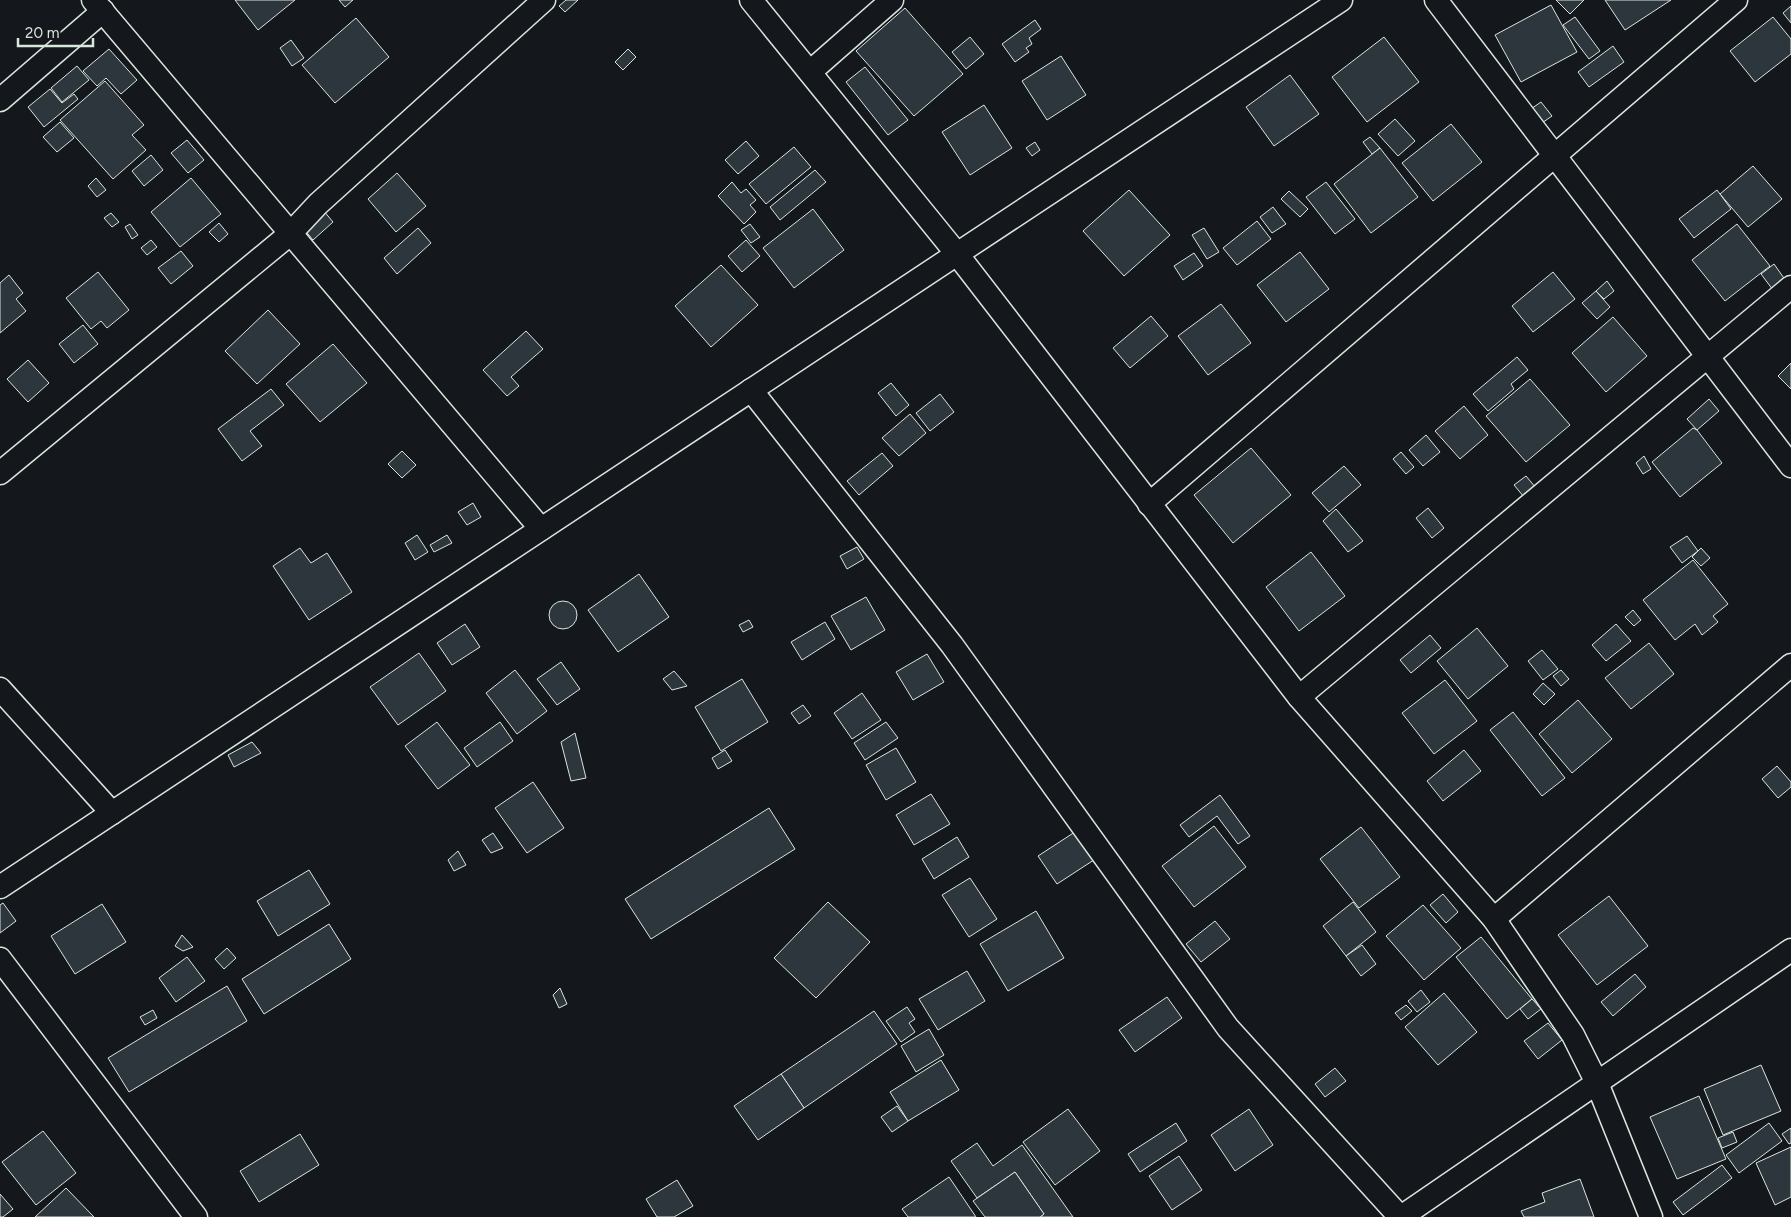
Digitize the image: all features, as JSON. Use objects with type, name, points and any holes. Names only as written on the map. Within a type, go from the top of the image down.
[{"type":"street","points":[[0,473],[290,234],[318,204],[544,0]]},
{"type":"street","points":[[751,0],[957,254],[1299,697],[1494,919],[1573,1035],[1597,1083],[1651,1217]]},
{"type":"street","points":[[810,72],[892,0]]},
{"type":"street","points":[[0,887],[1341,0]]},
{"type":"street","points":[[1436,0],[1791,466]]},
{"type":"street","points":[[1150,504],[1736,0]]},
{"type":"street","points":[[0,100],[98,6],[541,530]]},
{"type":"street","points":[[1299,697],[1791,287]]},
{"type":"street","points":[[751,390],[952,645],[1228,1028],[1401,1217],[1791,950]]},
{"type":"street","points":[[1494,919],[1791,665]]},
{"type":"street","points":[[0,689],[112,813]]},
{"type":"street","points":[[0,959],[196,1217]]},
{"type":"building","points":[[235,0],[295,0],[258,30]]},
{"type":"building","points":[[339,0],[353,0],[345,7]]},
{"type":"building","points":[[566,0],[578,0],[565,12],[559,6]]},
{"type":"building","points":[[1556,0],[1584,0],[1570,14]]},
{"type":"building","points":[[1605,0],[1671,0],[1625,30]]},
{"type":"building","points":[[1551,5],[1577,52],[1521,82],[1495,35]]},
{"type":"building","points":[[1791,6],[1791,23],[1783,13]]},
{"type":"building","points":[[905,8],[963,74],[914,116],[856,51]]},
{"type":"building","points":[[1575,17],[1600,51],[1589,59],[1563,25]]},
{"type":"building","points":[[1773,17],[1791,39],[1791,54],[1755,82],[1730,51]]},
{"type":"building","points":[[356,18],[389,57],[335,103],[302,65]]},
{"type":"building","points":[[1035,20],[1041,29],[1029,38],[1032,44],[1026,48],[1029,52],[1015,62],[1002,44]]},
{"type":"building","points":[[970,37],[984,54],[966,69],[952,52]]},
{"type":"building","points":[[1384,37],[1419,82],[1367,122],[1332,77]]},
{"type":"building","points":[[291,40],[304,58],[292,66],[280,48]]},
{"type":"building","points":[[1613,46],[1624,62],[1589,87],[1578,72]]},
{"type":"building","points":[[109,49],[137,80],[121,94],[106,78],[97,86],[83,71]]},
{"type":"building","points":[[628,49],[636,57],[623,70],[615,62]]},
{"type":"building","points":[[1061,56],[1086,95],[1047,120],[1022,81]]},
{"type":"building","points":[[77,66],[89,80],[62,102],[51,88]]},
{"type":"building","points":[[865,67],[908,120],[888,135],[846,82]]},
{"type":"building","points":[[1290,75],[1319,114],[1274,146],[1246,107]]},
{"type":"building","points":[[105,81],[144,125],[132,135],[146,150],[113,179],[60,120]]},
{"type":"building","points":[[50,89],[62,103],[74,94],[78,99],[44,127],[28,107]]},
{"type":"building","points":[[1541,102],[1552,116],[1539,125],[1528,111]]},
{"type":"building","points":[[984,105],[1012,148],[970,175],[942,132]]},
{"type":"building","points":[[1395,119],[1415,141],[1398,156],[1378,134]]},
{"type":"building","points":[[60,122],[74,138],[57,152],[43,137]]},
{"type":"building","points":[[1451,124],[1482,162],[1433,201],[1402,163]]},
{"type":"building","points":[[1370,137],[1380,148],[1372,154],[1363,142]]},
{"type":"building","points":[[187,140],[204,160],[188,173],[171,153]]},
{"type":"building","points":[[746,141],[759,156],[738,174],[725,160]]},
{"type":"building","points":[[1035,142],[1040,150],[1032,156],[1026,148]]},
{"type":"building","points":[[794,147],[811,167],[766,204],[749,184]]},
{"type":"building","points":[[1380,148],[1418,197],[1371,233],[1334,184]]},
{"type":"building","points":[[151,155],[163,170],[144,186],[132,171]]},
{"type":"building","points":[[1753,166],[1782,199],[1748,227],[1720,194]]},
{"type":"building","points":[[815,170],[826,182],[780,220],[770,207]]},
{"type":"building","points":[[397,173],[426,206],[396,232],[368,199]]},
{"type":"building","points":[[96,178],[106,190],[97,197],[88,186]]},
{"type":"building","points":[[191,178],[221,214],[180,247],[151,212]]},
{"type":"building","points":[[732,182],[741,193],[746,189],[756,200],[750,205],[756,212],[744,224],[718,196]]},
{"type":"building","points":[[1326,182],[1355,219],[1335,234],[1306,197]]},
{"type":"building","points":[[1129,190],[1170,235],[1124,276],[1083,231]]},
{"type":"building","points":[[1717,190],[1731,209],[1694,238],[1679,219]]},
{"type":"building","points":[[1289,191],[1308,209],[1300,217],[1281,199]]},
{"type":"building","points":[[1273,207],[1286,224],[1272,233],[1260,217]]},
{"type":"building","points":[[813,209],[844,250],[794,288],[763,248]]},
{"type":"building","points":[[323,210],[333,222],[313,240],[303,228]]},
{"type":"building","points":[[111,213],[119,222],[112,227],[104,218]]},
{"type":"building","points":[[1257,221],[1271,239],[1237,265],[1223,248]]},
{"type":"building","points":[[219,223],[228,234],[219,242],[209,232]]},
{"type":"building","points":[[130,224],[138,235],[132,239],[125,227]]},
{"type":"building","points":[[750,224],[760,237],[751,243],[741,230]]},
{"type":"building","points":[[1737,224],[1770,266],[1725,301],[1692,260]]},
{"type":"building","points":[[418,228],[431,243],[397,274],[384,258]]},
{"type":"building","points":[[1204,228],[1219,252],[1207,259],[1192,235]]},
{"type":"building","points":[[151,240],[157,247],[147,255],[141,248]]},
{"type":"building","points":[[746,240],[760,256],[742,272],[728,256]]},
{"type":"building","points":[[181,251],[193,266],[171,284],[158,268]]},
{"type":"building","points":[[1300,252],[1329,289],[1286,322],[1257,285]]},
{"type":"building","points":[[1194,253],[1203,266],[1183,280],[1174,266]]},
{"type":"building","points":[[1774,264],[1786,281],[1773,290],[1761,274]]},
{"type":"building","points":[[721,265],[758,305],[711,347],[675,306]]},
{"type":"building","points":[[98,272],[129,310],[107,328],[101,321],[91,329],[66,298]]},
{"type":"building","points":[[1553,272],[1575,299],[1533,332],[1512,306]]},
{"type":"building","points":[[9,275],[23,293],[16,299],[26,311],[0,333],[0,283]]},
{"type":"building","points":[[1607,281],[1614,291],[1604,299],[1596,291]]},
{"type":"building","points":[[1596,291],[1610,307],[1597,319],[1582,303]]},
{"type":"building","points":[[1221,304],[1251,343],[1208,375],[1178,336]]},
{"type":"building","points":[[268,310],[300,344],[257,384],[225,351]]},
{"type":"building","points":[[1151,316],[1168,336],[1130,368],[1113,348]]},
{"type":"building","points":[[1613,317],[1647,356],[1606,392],[1572,353]]},
{"type":"building","points":[[83,325],[98,344],[74,363],[59,344]]},
{"type":"building","points":[[526,331],[543,349],[511,377],[519,386],[507,396],[483,370]]},
{"type":"building","points":[[333,344],[367,383],[320,422],[286,384]]},
{"type":"building","points":[[1517,357],[1528,370],[1511,384],[1514,389],[1488,411],[1473,394]]},
{"type":"building","points":[[28,360],[49,383],[28,402],[7,379]]},
{"type":"building","points":[[1791,363],[1791,389],[1778,376]]},
{"type":"building","points":[[1530,379],[1570,425],[1526,462],[1486,416]]},
{"type":"building","points":[[891,383],[909,405],[896,416],[878,393]]},
{"type":"building","points":[[271,389],[284,405],[250,431],[262,446],[242,461],[218,429]]},
{"type":"building","points":[[940,394],[954,412],[930,431],[916,413]]},
{"type":"building","points":[[1709,399],[1719,411],[1697,430],[1687,419]]},
{"type":"building","points":[[1464,406],[1488,435],[1460,459],[1435,431]]},
{"type":"building","points":[[910,414],[926,433],[899,456],[882,438]]},
{"type":"building","points":[[1693,428],[1697,430],[1722,463],[1680,497],[1652,462]]},
{"type":"building","points":[[1426,435],[1440,452],[1423,466],[1409,450]]},
{"type":"building","points":[[1251,448],[1291,495],[1233,543],[1194,495]]},
{"type":"building","points":[[402,451],[416,465],[402,478],[388,464]]},
{"type":"building","points":[[1401,452],[1414,467],[1406,474],[1393,459]]},
{"type":"building","points":[[882,453],[893,466],[859,495],[847,481]]},
{"type":"building","points":[[1644,456],[1651,469],[1643,474],[1636,463]]},
{"type":"building","points":[[1344,466],[1361,485],[1329,512],[1312,493]]},
{"type":"building","points":[[1526,476],[1536,488],[1524,497],[1514,485]]},
{"type":"building","points":[[473,503],[481,517],[467,525],[458,512]]},
{"type":"building","points":[[1428,508],[1444,528],[1432,538],[1416,518]]},
{"type":"building","points":[[1336,509],[1363,541],[1348,552],[1323,521]]},
{"type":"building","points":[[417,535],[428,552],[415,560],[405,543]]},
{"type":"building","points":[[447,535],[452,543],[434,552],[430,545]]},
{"type":"building","points":[[1687,536],[1698,551],[1682,563],[1670,547]]},
{"type":"building","points":[[857,547],[864,559],[847,569],[840,556]]},
{"type":"building","points":[[300,548],[311,563],[327,553],[352,592],[309,620],[273,566]]},
{"type":"building","points":[[1701,548],[1710,558],[1701,566],[1692,557]]},
{"type":"building","points":[[1311,552],[1345,596],[1299,631],[1266,587]]},
{"type":"building","points":[[1693,560],[1728,604],[1713,616],[1718,622],[1702,635],[1695,624],[1675,640],[1643,600]]},
{"type":"building","points":[[639,574],[669,617],[618,652],[588,610]]},
{"type":"building","points":[[866,597],[885,630],[851,650],[831,616]]},
{"type":"building","points":[[563,601],[573,605],[577,615],[573,625],[563,629],[553,625],[549,615],[553,605]]},
{"type":"building","points":[[1633,610],[1641,620],[1634,626],[1625,617]]},
{"type":"building","points":[[749,620],[753,627],[743,632],[739,625]]},
{"type":"building","points":[[825,622],[835,639],[802,660],[791,642]]},
{"type":"building","points":[[465,624],[480,647],[452,665],[437,643]]},
{"type":"building","points":[[1616,624],[1631,641],[1606,661],[1592,645]]},
{"type":"building","points":[[1477,628],[1508,666],[1468,699],[1437,661]]},
{"type":"building","points":[[1430,635],[1441,648],[1411,673],[1400,660]]},
{"type":"building","points":[[1649,643],[1674,674],[1631,709],[1605,678]]},
{"type":"building","points":[[1542,650],[1558,669],[1543,680],[1528,661]]},
{"type":"building","points":[[419,653],[446,691],[398,725],[370,687]]},
{"type":"building","points":[[927,654],[944,682],[913,700],[896,672]]},
{"type":"building","points":[[561,662],[580,689],[557,705],[537,679]]},
{"type":"building","points":[[515,670],[547,711],[517,734],[486,693]]},
{"type":"building","points":[[1561,670],[1569,679],[1561,686],[1553,676]]},
{"type":"building","points":[[674,671],[687,686],[672,690],[663,679]]},
{"type":"building","points":[[742,679],[768,722],[721,751],[695,707]]},
{"type":"building","points":[[1445,680],[1477,721],[1434,754],[1402,713]]},
{"type":"building","points":[[1543,683],[1555,694],[1544,705],[1533,694]]},
{"type":"building","points":[[862,693],[881,720],[852,739],[834,713]]},
{"type":"building","points":[[1578,700],[1612,739],[1572,773],[1539,734]]},
{"type":"building","points":[[803,705],[811,716],[799,724],[791,713]]},
{"type":"building","points":[[1513,712],[1565,778],[1542,796],[1490,730]]},
{"type":"building","points":[[437,722],[470,765],[438,789],[405,746]]},
{"type":"building","points":[[500,722],[513,741],[477,767],[464,748]]},
{"type":"building","points":[[886,722],[898,738],[865,760],[854,743]]},
{"type":"building","points":[[575,733],[586,778],[571,781],[561,742]]},
{"type":"building","points":[[252,742],[261,753],[234,767],[228,755]]},
{"type":"building","points":[[896,748],[916,782],[886,800],[866,765]]},
{"type":"building","points":[[725,750],[732,761],[718,769],[712,758]]},
{"type":"building","points":[[1464,750],[1481,771],[1443,801],[1427,781]]},
{"type":"building","points":[[1777,766],[1791,782],[1791,787],[1778,798],[1762,779]]},
{"type":"building","points":[[533,782],[564,828],[527,853],[495,808]]},
{"type":"building","points":[[931,794],[950,824],[914,845],[896,815]]},
{"type":"building","points":[[1220,795],[1250,836],[1238,844],[1217,816],[1189,837],[1180,825]]},
{"type":"building","points":[[769,808],[795,849],[651,939],[625,899]]},
{"type":"building","points":[[1214,826],[1246,867],[1194,907],[1162,866]]},
{"type":"building","points":[[1361,827],[1400,877],[1359,908],[1320,859]]},
{"type":"building","points":[[1081,828],[1100,856],[1057,884],[1038,856]]},
{"type":"building","points":[[493,833],[503,848],[491,853],[482,840]]},
{"type":"building","points":[[957,837],[969,857],[934,879],[922,859]]},
{"type":"building","points":[[458,851],[466,865],[454,871],[448,860]]},
{"type":"building","points":[[309,870],[330,904],[278,936],[257,901]]},
{"type":"building","points":[[970,878],[997,919],[969,937],[942,895]]},
{"type":"building","points":[[1443,894],[1458,912],[1446,923],[1430,905]]},
{"type":"building","points":[[1609,896],[1648,946],[1597,985],[1558,935]]},
{"type":"building","points":[[828,902],[870,942],[816,998],[774,958]]},
{"type":"building","points":[[1353,902],[1376,932],[1346,956],[1323,926]]},
{"type":"building","points":[[3,903],[16,921],[0,933],[0,905]]},
{"type":"building","points":[[102,904],[126,942],[75,974],[51,936]]},
{"type":"building","points":[[1423,905],[1461,948],[1424,980],[1386,936]]},
{"type":"building","points":[[1036,911],[1064,958],[1008,991],[980,944]]},
{"type":"building","points":[[1215,921],[1230,939],[1201,962],[1186,944]]},
{"type":"building","points":[[329,924],[351,959],[264,1014],[242,979]]},
{"type":"building","points":[[182,935],[193,947],[183,951],[175,946]]},
{"type":"building","points":[[1481,937],[1532,999],[1507,1019],[1456,957]]},
{"type":"building","points":[[1362,945],[1376,964],[1361,976],[1346,956]]},
{"type":"building","points":[[227,948],[236,958],[224,969],[215,959]]},
{"type":"building","points":[[187,957],[205,981],[176,1002],[159,978]]},
{"type":"building","points":[[967,971],[985,1001],[938,1030],[919,999]]},
{"type":"building","points":[[1635,974],[1646,987],[1613,1016],[1601,1002]]},
{"type":"building","points":[[227,986],[247,1021],[129,1092],[108,1058]]},
{"type":"building","points":[[560,988],[567,1004],[559,1008],[553,995]]},
{"type":"building","points":[[1421,990],[1430,1002],[1417,1012],[1408,1001]]},
{"type":"building","points":[[1444,993],[1477,1032],[1438,1065],[1405,1027]]},
{"type":"building","points":[[1167,997],[1182,1018],[1135,1052],[1119,1030]]},
{"type":"building","points":[[1532,999],[1541,1009],[1528,1019],[1520,1009]]},
{"type":"building","points":[[1406,1005],[1412,1011],[1401,1020],[1395,1013]]},
{"type":"building","points":[[907,1007],[915,1019],[909,1023],[915,1032],[901,1042],[886,1021]]},
{"type":"building","points":[[153,1010],[157,1018],[145,1025],[140,1017]]},
{"type":"building","points":[[874,1011],[897,1044],[804,1108],[781,1074]]},
{"type":"building","points":[[1548,1023],[1562,1040],[1538,1059],[1524,1041]]},
{"type":"building","points":[[929,1029],[944,1055],[916,1072],[901,1046]]},
{"type":"building","points":[[941,1060],[959,1090],[908,1121],[890,1092]]},
{"type":"building","points":[[1761,1065],[1781,1111],[1723,1135],[1704,1089]]},
{"type":"building","points":[[1335,1068],[1346,1081],[1325,1097],[1315,1084]]},
{"type":"building","points":[[781,1074],[804,1108],[758,1140],[734,1106]]},
{"type":"building","points":[[1699,1096],[1726,1159],[1677,1179],[1650,1117]]},
{"type":"building","points":[[897,1106],[908,1121],[892,1132],[881,1117]]},
{"type":"building","points":[[1068,1109],[1100,1151],[1055,1185],[1023,1142]]},
{"type":"building","points":[[1249,1109],[1273,1145],[1235,1171],[1211,1135]]},
{"type":"building","points":[[1176,1123],[1187,1141],[1140,1172],[1128,1154]]},
{"type":"building","points":[[1769,1123],[1782,1141],[1739,1173],[1726,1155]]},
{"type":"building","points":[[1791,1128],[1791,1143],[1789,1144],[1782,1134]]},
{"type":"building","points":[[43,1131],[76,1173],[36,1205],[2,1162]]},
{"type":"building","points":[[1733,1132],[1737,1142],[1722,1148],[1718,1138]]},
{"type":"building","points":[[300,1134],[319,1165],[259,1202],[240,1171]]},
{"type":"building","points":[[977,1143],[993,1166],[1022,1145],[1073,1217],[1040,1217],[1044,1214],[1015,1172],[977,1198],[951,1161]]},
{"type":"building","points":[[1791,1147],[1791,1197],[1775,1205],[1756,1163]]},
{"type":"building","points":[[1179,1156],[1202,1190],[1172,1210],[1149,1176]]},
{"type":"building","points":[[1722,1165],[1732,1178],[1683,1215],[1673,1202]]},
{"type":"building","points":[[1015,1172],[1044,1214],[1040,1217],[985,1217],[973,1201]]},
{"type":"building","points":[[949,1177],[976,1217],[908,1217],[902,1209]]},
{"type":"building","points":[[1580,1179],[1594,1217],[1524,1217],[1521,1211],[1545,1202],[1542,1193]]},
{"type":"building","points":[[677,1180],[693,1206],[674,1217],[657,1217],[646,1199]]},
{"type":"building","points":[[66,1188],[94,1217],[35,1217]]},
{"type":"building","points":[[0,1194],[13,1209],[3,1217],[0,1217]]}]
